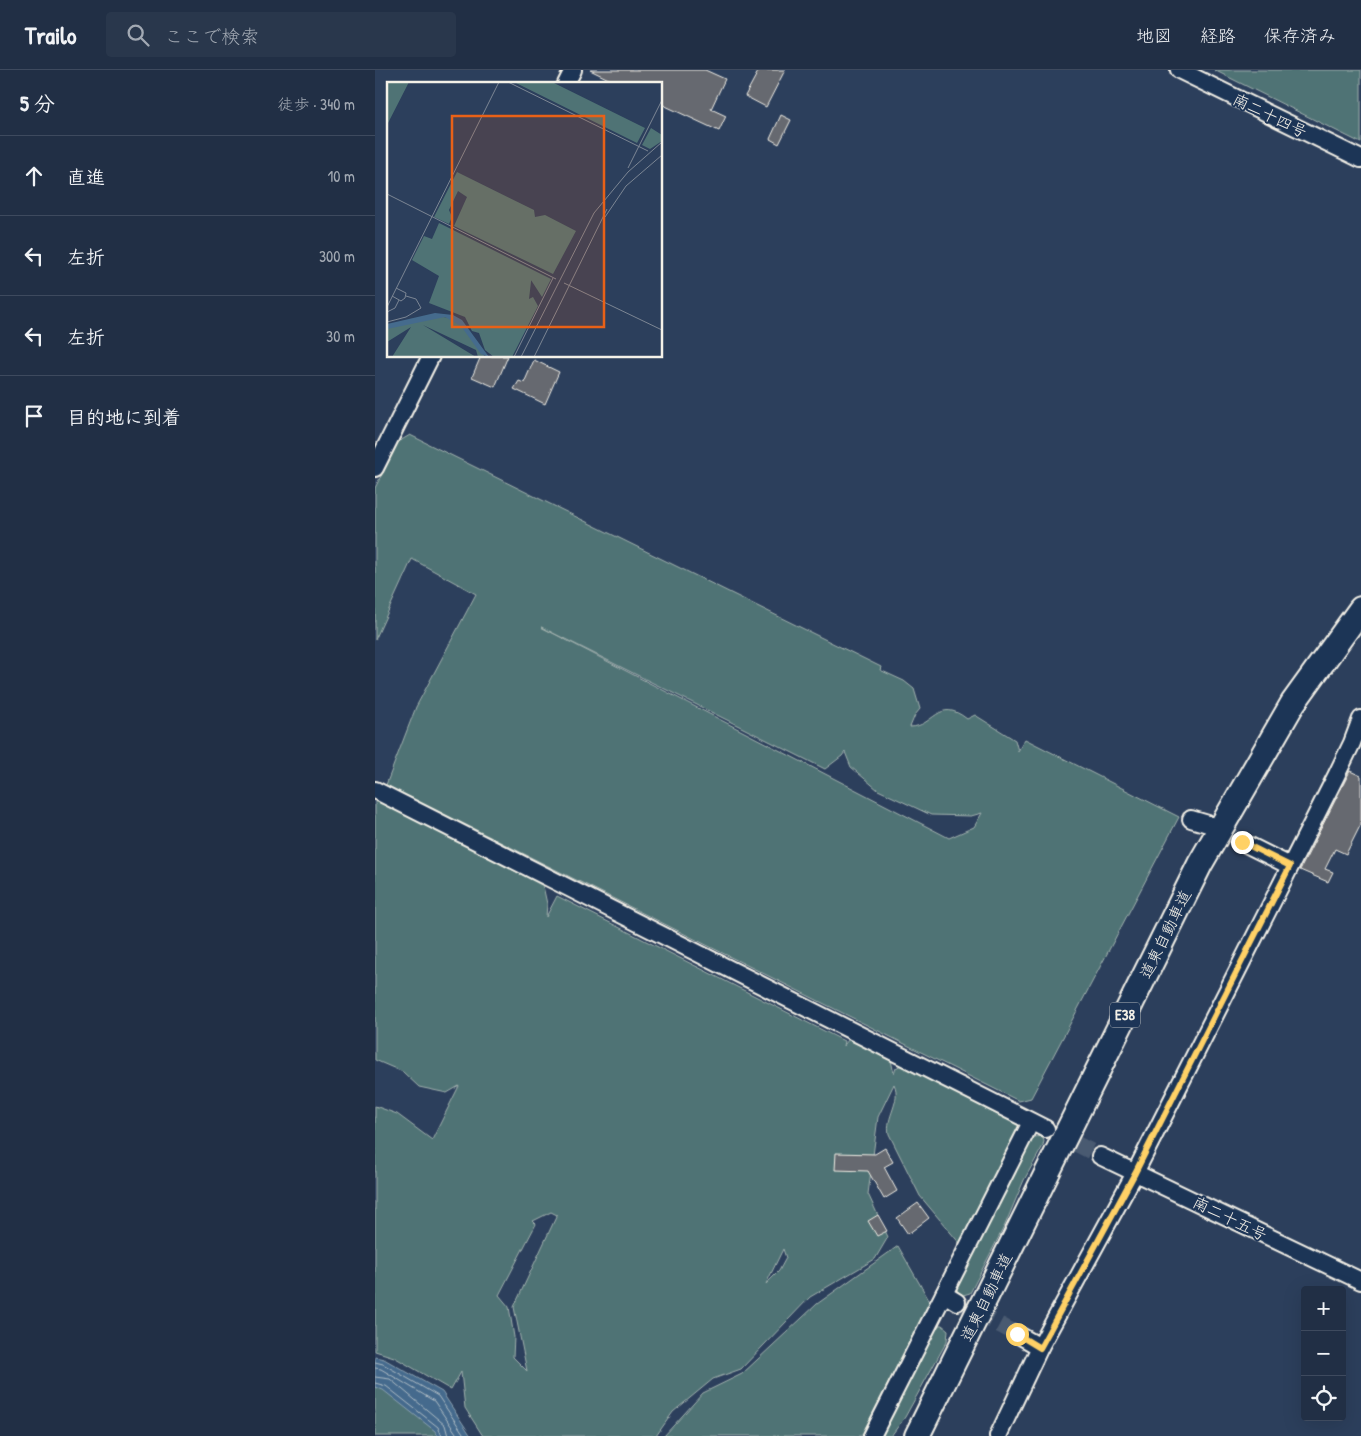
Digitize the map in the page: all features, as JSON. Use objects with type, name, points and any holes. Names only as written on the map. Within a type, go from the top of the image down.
[{"type":"highway","name":"道東自動車道","points":[[917,1436],[1200,864],[1293,703],[1361,608]]},
{"type":"street","points":[[567,82],[573,70]]},
{"type":"street","name":"南二十四号","points":[[1179,70],[1361,159]]},
{"type":"street","points":[[375,468],[430,358]]},
{"type":"street","points":[[998,1436],[1040,1348],[1135,1173],[1356,739],[1361,719]]},
{"type":"street","points":[[375,790],[1039,1125],[951,1298],[872,1436]]},
{"type":"street","points":[[1191,819],[1208,824]]},
{"type":"street","points":[[1242,842],[1290,866]]},
{"type":"street","name":"南二十五号","points":[[1099,1156],[1361,1281]]},
{"type":"street","points":[[1017,1334],[1040,1348]]},
{"type":"green space","points":[[1214,70],[1361,70],[1361,143]]},
{"type":"green space","points":[[410,435],[881,667],[880,670],[904,681],[914,689],[920,709],[910,727],[925,723],[943,711],[957,713],[967,719],[975,715],[1015,740],[1018,751],[1025,739],[1179,817],[1031,1098],[1019,1101],[386,785],[416,707],[476,594],[412,559],[375,640],[375,488],[398,442]],"holes":[[[541,627],[825,769],[845,752],[851,767],[878,790],[931,815],[971,816],[982,813],[974,827],[949,838]]]},
{"type":"green space","points":[[375,800],[412,817],[543,886],[547,904],[546,917],[557,896],[844,1041],[843,1046],[850,1038],[891,1060],[894,1074],[896,1068],[906,1062],[1013,1118],[1019,1125],[1016,1135],[961,1245],[920,1196],[889,1134],[889,1121],[896,1097],[894,1084],[878,1117],[868,1194],[888,1237],[875,1259],[810,1297],[741,1369],[713,1379],[673,1412],[656,1436],[483,1436],[465,1408],[461,1372],[451,1390],[394,1357],[375,1351],[375,1106],[397,1114],[432,1140],[459,1086],[447,1093],[419,1087],[403,1072],[375,1060]],"holes":[[[551,1212],[557,1215],[514,1307],[527,1371],[513,1357],[514,1337],[509,1307],[499,1295],[536,1224],[533,1221]],[[783,1249],[786,1258],[779,1271],[766,1284]]]},
{"type":"green space","points":[[1042,1136],[1043,1146],[1024,1180],[1005,1225],[970,1293],[963,1295],[958,1292],[956,1286],[1029,1140]]},
{"type":"green space","points":[[898,1246],[930,1302],[861,1436],[664,1436],[703,1393],[742,1374],[817,1304]]},
{"type":"green space","points":[[935,1325],[942,1325],[948,1330],[947,1341],[905,1417],[891,1436],[880,1436]]},
{"type":"green space","points":[[375,1380],[446,1436],[375,1436]]},
{"type":"water","points":[[375,1357],[384,1359],[442,1392],[471,1436],[438,1436],[435,1431],[383,1390],[375,1387]]},
{"type":"building","points":[[590,70],[705,70],[725,79],[711,109],[726,116],[719,131],[663,105],[663,82],[615,82]]},
{"type":"building","points":[[759,70],[785,70],[766,107],[745,96]]},
{"type":"building","points":[[781,115],[791,120],[779,144],[770,139]]},
{"type":"building","points":[[480,358],[507,358],[495,387],[472,377]]},
{"type":"building","points":[[534,360],[559,372],[545,404],[514,389],[519,381],[524,383]]},
{"type":"building","points":[[1350,771],[1361,776],[1361,824],[1346,854],[1335,849],[1325,869],[1333,872],[1328,882],[1300,870]]},
{"type":"building","points":[[885,1148],[893,1162],[884,1167],[897,1191],[884,1199],[868,1171],[835,1170],[836,1153],[875,1154]]},
{"type":"building","points":[[918,1203],[929,1218],[908,1234],[897,1218]]},
{"type":"building","points":[[878,1215],[887,1231],[877,1236],[868,1221]]},
{"type":"tunnel","points":[[1210,825],[1242,842]]},
{"type":"tunnel","points":[[1055,1133],[1100,1156]]},
{"type":"tunnel","points":[[957,1302],[1017,1334]]},
{"type":"route","points":[[1017,1334],[1040,1348],[1135,1173],[1290,866],[1242,842]]}]
